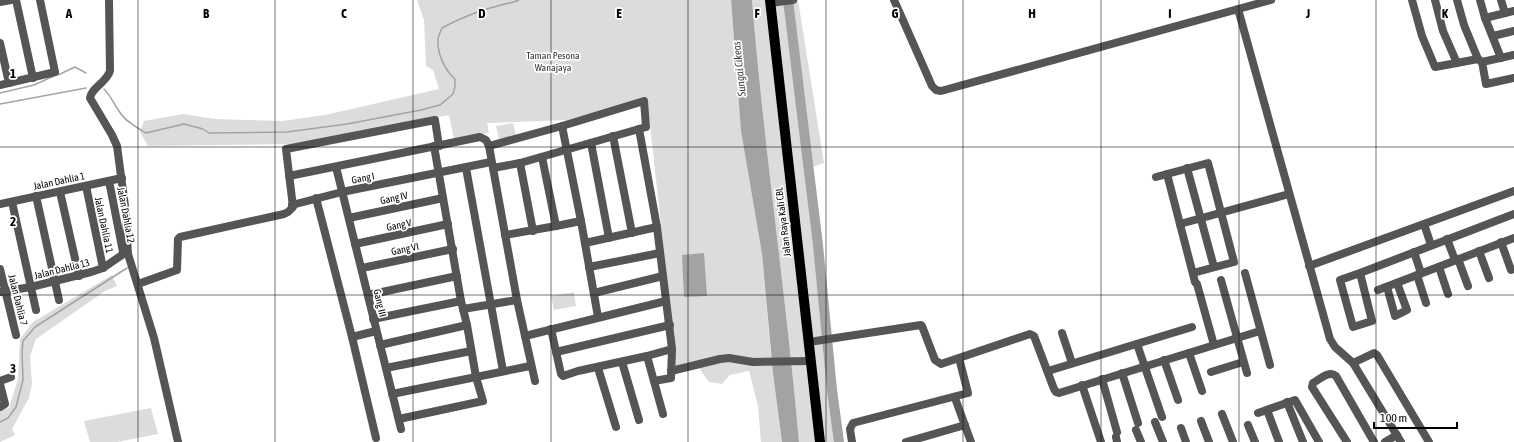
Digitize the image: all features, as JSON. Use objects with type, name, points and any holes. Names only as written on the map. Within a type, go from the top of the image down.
[{"type":"main road","name":"Jalan Raya Kali CBL","points":[[770,2],[820,442]]},
{"type":"street","points":[[0,2],[11,0]]},
{"type":"street","points":[[16,0],[33,78]]},
{"type":"street","points":[[0,85],[55,72],[40,0]]},
{"type":"street","points":[[109,0],[110,67],[107,79],[92,93],[90,98],[116,142],[122,178],[128,238],[128,254],[154,338],[178,442]]},
{"type":"street","points":[[770,2],[793,0]]},
{"type":"street","points":[[894,0],[932,86],[936,90],[940,91],[1271,0]]},
{"type":"street","points":[[1412,0],[1422,36],[1435,67],[1514,55]]},
{"type":"street","points":[[1435,0],[1443,31],[1457,63]]},
{"type":"street","points":[[1457,0],[1464,25],[1480,60],[1486,84],[1514,78]]},
{"type":"street","points":[[1480,0],[1485,18],[1501,58]]},
{"type":"street","points":[[1501,0],[1505,13]]},
{"type":"street","points":[[1238,9],[1330,339],[1335,347],[1353,363],[1399,439],[1385,442]]},
{"type":"street","points":[[1485,18],[1514,10]]},
{"type":"street","points":[[1493,36],[1514,31]]},
{"type":"street","points":[[0,43],[9,83]]},
{"type":"street","points":[[489,146],[644,101],[646,127],[639,129],[657,227],[672,349],[671,378],[654,381]]},
{"type":"street","points":[[292,205],[286,148],[435,120],[438,173],[462,305],[482,401],[399,419]]},
{"type":"street","points":[[562,126],[598,317]]},
{"type":"street","name":"Gang I","points":[[138,284],[177,270],[177,241],[180,236],[284,214],[291,210],[292,205],[316,198],[466,168],[520,162],[639,129]]},
{"type":"street","points":[[613,136],[632,233]]},
{"type":"street","points":[[289,176],[480,137],[486,140],[489,146],[530,366],[535,381]]},
{"type":"street","points":[[591,142],[609,238]]},
{"type":"street","points":[[542,157],[556,226]]},
{"type":"street","points":[[520,162],[533,231]]},
{"type":"street","points":[[1156,177],[1208,163],[1234,262],[1193,273]]},
{"type":"street","name":"Gang III","points":[[336,167],[401,428]]},
{"type":"street","points":[[466,168],[503,371]]},
{"type":"street","points":[[1187,168],[1214,267]]},
{"type":"street","points":[[1167,174],[1214,345]]},
{"type":"street","name":"Jalan Dahlia 1","points":[[0,204],[122,178]]},
{"type":"street","name":"Jalan Dahlia 12","points":[[109,181],[123,252]]},
{"type":"street","name":"Jalan Dahlia 11","points":[[86,186],[103,268]]},
{"type":"street","points":[[1309,266],[1514,191]]},
{"type":"street","points":[[60,192],[79,276]]},
{"type":"street","points":[[1180,224],[1289,194]]},
{"type":"street","points":[[36,196],[59,300]]},
{"type":"street","points":[[316,198],[352,337],[376,438]]},
{"type":"street","name":"Gang IV","points":[[349,218],[443,198]]},
{"type":"street","points":[[12,202],[36,310]]},
{"type":"street","points":[[1360,273],[1372,321],[1353,327],[1340,280],[1514,214]]},
{"type":"street","points":[[505,235],[581,221]]},
{"type":"street","name":"Gang V","points":[[355,244],[448,224]]},
{"type":"street","points":[[1424,224],[1431,245]]},
{"type":"street","points":[[585,243],[657,227]]},
{"type":"street","points":[[1378,290],[1514,238]]},
{"type":"street","points":[[1447,239],[1468,286]]},
{"type":"street","points":[[1501,242],[1511,270]]},
{"type":"street","name":"Gang VI","points":[[362,268],[452,249]]},
{"type":"street","points":[[1479,251],[1489,278]]},
{"type":"street","name":"Jalan Dahlia 13","points":[[2,291],[31,287],[79,276],[103,268],[122,255],[123,252]]},
{"type":"street","points":[[1414,252],[1426,303]]},
{"type":"street","points":[[589,267],[660,253]]},
{"type":"street","points":[[1439,266],[1448,294]]},
{"type":"street","name":"Jalan Dahlia 7","points":[[0,269],[2,291],[16,335]]},
{"type":"street","points":[[1245,273],[1270,365]]},
{"type":"street","points":[[368,295],[457,276]]},
{"type":"street","points":[[594,293],[663,276]]},
{"type":"street","points":[[1221,280],[1247,373]]},
{"type":"street","points":[[1387,287],[1395,316],[1407,310],[1397,283]]},
{"type":"street","points":[[373,319],[462,305],[491,304],[517,300]]},
{"type":"street","points":[[525,336],[666,301]]},
{"type":"street","points":[[380,345],[467,325]]},
{"type":"street","points":[[556,352],[670,325]]},
{"type":"street","points":[[809,342],[921,325],[936,360],[941,364],[1030,334],[1034,336],[1056,392],[1059,393],[1260,331]]},
{"type":"street","points":[[1048,371],[1192,327]]},
{"type":"street","points":[[551,329],[561,374],[563,376],[578,371],[598,368],[672,349]]},
{"type":"street","points":[[352,337],[376,331]]},
{"type":"street","points":[[1062,333],[1072,363]]},
{"type":"street","points":[[1136,344],[1159,420],[1163,442]]},
{"type":"street","points":[[386,368],[471,351]]},
{"type":"street","points":[[1189,353],[1202,391]]},
{"type":"street","points":[[1353,363],[1370,354],[1374,353],[1377,355],[1429,442]]},
{"type":"street","points":[[647,356],[663,414]]},
{"type":"street","points":[[671,371],[720,358],[730,358],[753,362],[811,361]]},
{"type":"street","points":[[852,442],[850,429],[853,423],[955,398],[968,393],[959,358]]},
{"type":"street","points":[[1164,360],[1178,400]]},
{"type":"street","points":[[622,362],[639,420]]},
{"type":"street","points":[[1211,372],[1243,362]]},
{"type":"street","points":[[392,394],[530,366]]},
{"type":"street","points":[[598,368],[616,427]]},
{"type":"street","points":[[1122,373],[1141,442]]},
{"type":"street","points":[[1347,442],[1312,387],[1313,383],[1329,374],[1336,376],[1374,442]]},
{"type":"street","points":[[0,381],[11,377]]},
{"type":"street","points":[[1102,379],[1117,437]]},
{"type":"street","points":[[0,384],[3,405]]},
{"type":"street","points":[[1082,385],[1102,442]]},
{"type":"street","points":[[955,398],[971,442]]},
{"type":"street","points":[[1258,413],[1295,400],[1319,442]]},
{"type":"street","points":[[1287,402],[1303,442]]},
{"type":"street","points":[[1267,410],[1279,442]]},
{"type":"street","points":[[1222,414],[1233,442]]},
{"type":"street","points":[[1201,421],[1209,442]]},
{"type":"street","points":[[906,442],[965,425]]},
{"type":"street","points":[[1248,425],[1255,442]]},
{"type":"street","points":[[1181,428],[1186,442]]},
{"type":"green space","name":"Taman Pesona Wanajaya","points":[[417,0],[731,0],[741,131],[762,254],[771,356],[782,442],[761,442],[758,406],[749,371],[730,375],[722,384],[709,382],[699,368],[674,370],[674,343],[647,98],[567,120],[487,123],[489,133],[454,139],[449,115],[290,144],[148,146],[140,132],[144,121],[183,114],[215,119],[282,121],[325,115],[439,89],[433,70],[426,66],[424,20]]},
{"type":"green space","points":[[752,0],[798,0],[824,163],[807,169],[837,442],[799,442]]},
{"type":"green space","points":[[513,123],[516,135],[499,139],[496,126]]},
{"type":"green space","points":[[112,275],[117,286],[105,291],[36,339],[30,356],[32,384],[29,398],[12,429],[15,435],[0,442],[0,410],[9,408],[18,379],[20,339],[33,322]]},
{"type":"green space","points":[[574,292],[576,306],[554,310],[551,296]]},
{"type":"green space","points":[[151,408],[158,434],[117,442],[90,442],[84,421]]},
{"type":"water","name":"Sungai Cikeas","points":[[731,0],[752,0],[799,442],[782,442],[773,373],[762,254],[741,131]]},
{"type":"water","points":[[704,253],[707,296],[684,297],[682,255]]},
{"type":"waterway","points":[[104,89],[121,115],[131,124],[146,133],[184,124],[203,129],[209,133],[287,132],[347,124],[421,110],[440,105],[453,94],[455,87],[455,79],[445,66],[440,56],[438,38],[442,28],[478,12],[519,0]]},
{"type":"waterway","points":[[788,0],[818,245],[832,390],[839,442]]},
{"type":"waterway","points":[[58,75],[75,67],[86,73]]},
{"type":"waterway","points":[[0,93],[34,85],[54,76]]},
{"type":"waterway","points":[[0,104],[86,88]]},
{"type":"waterway","points":[[0,422],[8,418],[16,407],[23,380],[23,341],[35,327],[127,268]]}]
